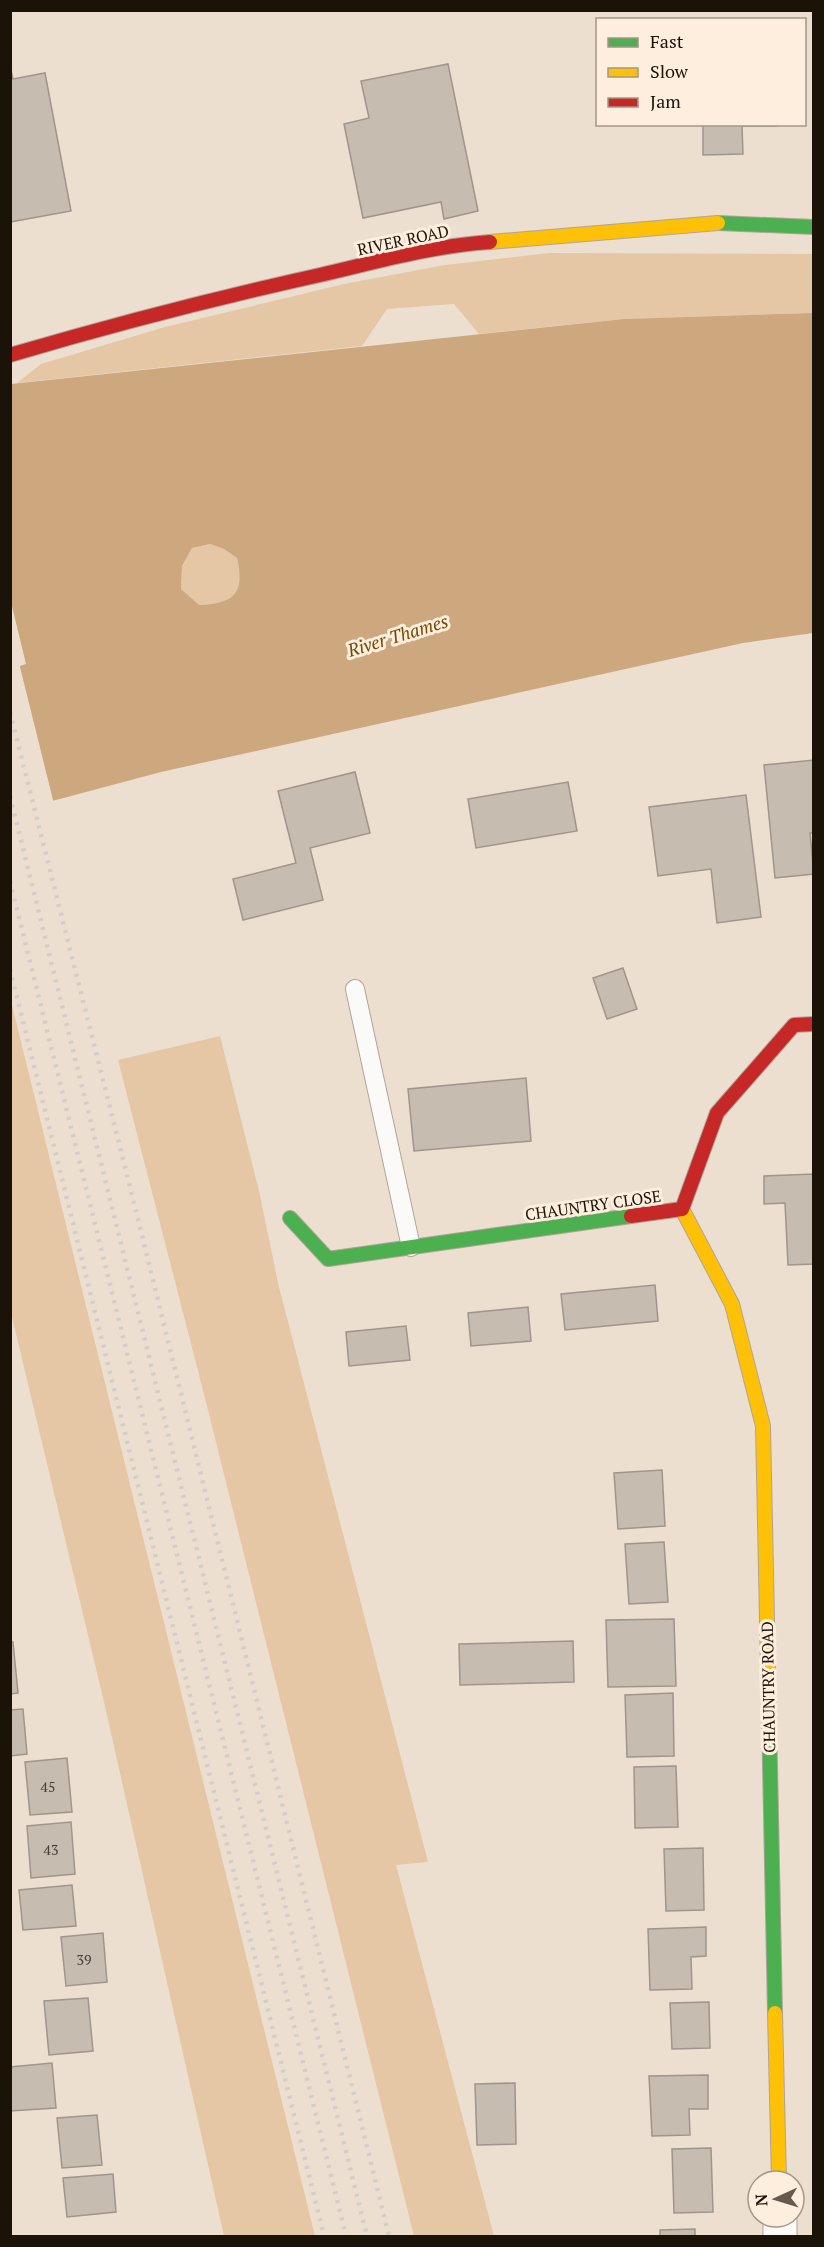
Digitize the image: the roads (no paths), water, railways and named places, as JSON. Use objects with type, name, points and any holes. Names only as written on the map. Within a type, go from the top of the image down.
[{"type":"street","name":"RIVER ROAD","points":[[10,356],[67,338],[256,289],[450,245],[719,223],[813,227]]},
{"type":"street","name":"CHAUNTRY CLOSE","points":[[290,1218],[328,1259],[682,1209],[717,1113],[794,1025],[813,1024]]},
{"type":"street","name":"CHAUNTRY ROAD","points":[[682,1209],[732,1304],[763,1426],[779,2169]]},
{"type":"lane","points":[[355,989],[411,1247]]},
{"type":"water","name":"River Thames","points":[[813,313],[813,633],[743,643],[161,772],[11,812],[11,669],[26,664],[10,598],[11,384],[624,319]],"holes":[[[210,544],[224,549],[237,558],[238,588],[229,599],[199,605],[181,589],[182,566],[192,548]]]},
{"type":"railway","points":[[10,712],[128,1179],[389,2236]]},
{"type":"railway","points":[[10,796],[367,2236]]},
{"type":"railway","points":[[10,881],[346,2236]]},
{"type":"railway","points":[[10,969],[324,2236]]}]
